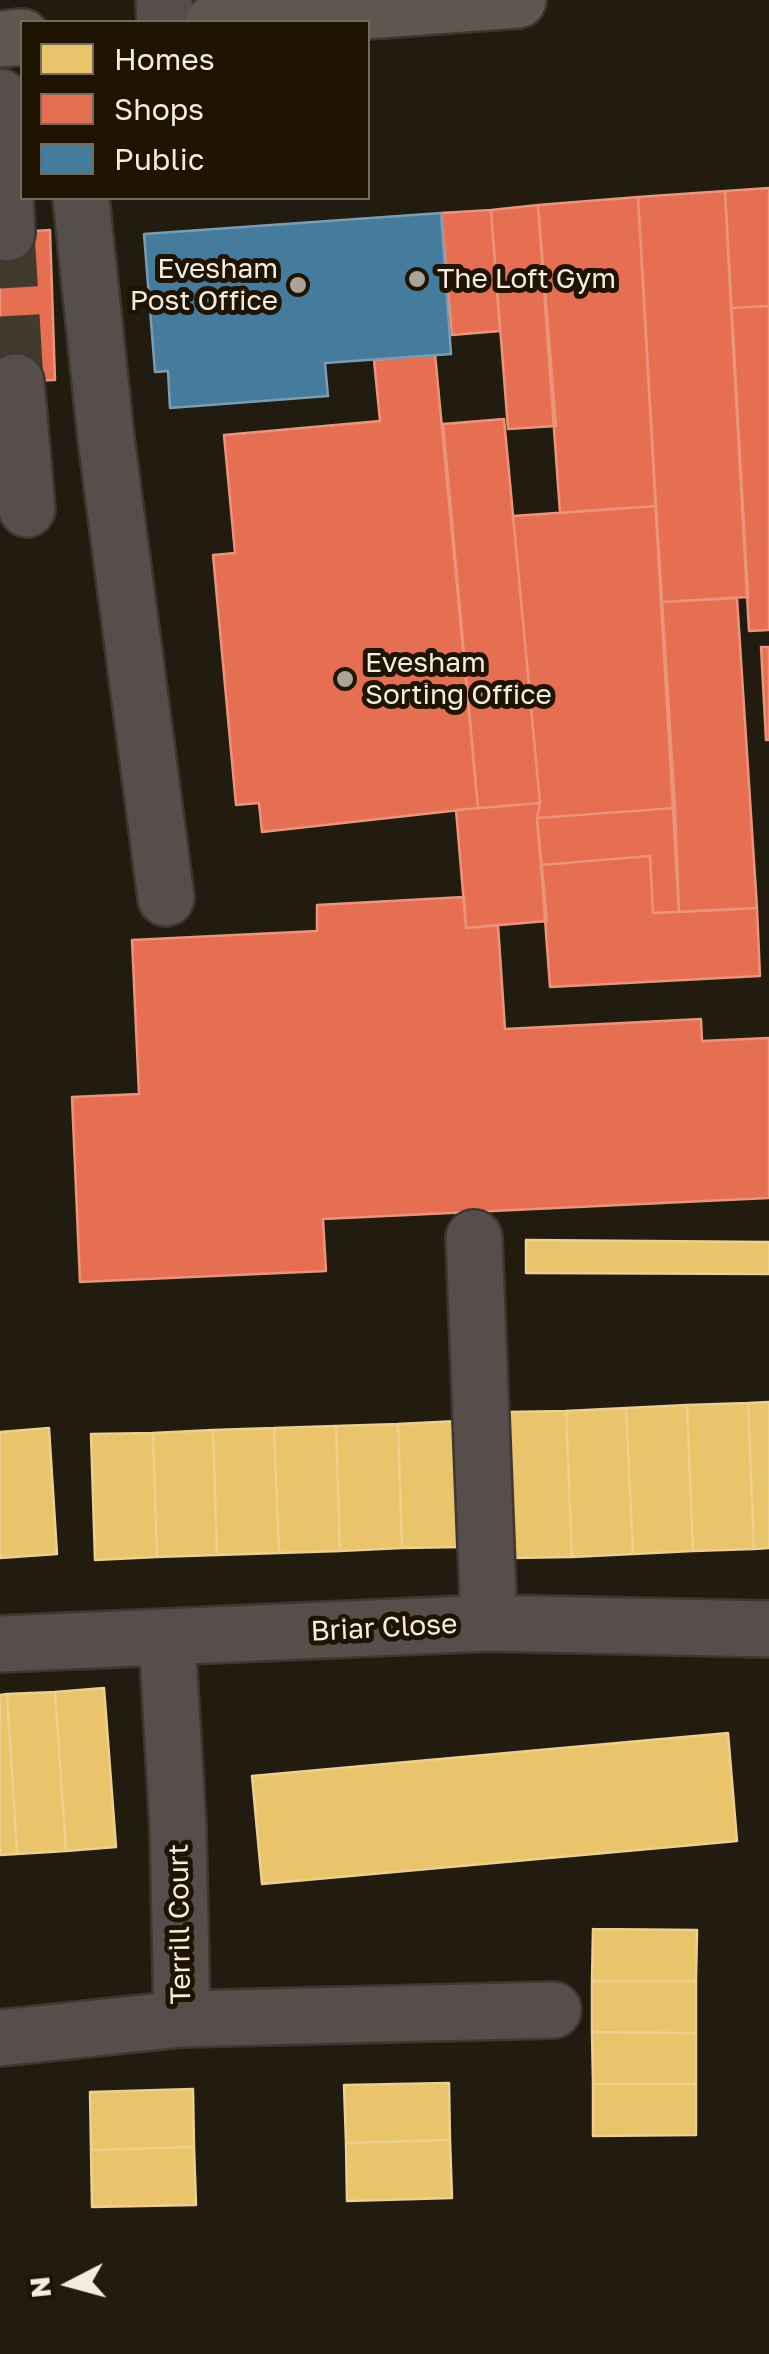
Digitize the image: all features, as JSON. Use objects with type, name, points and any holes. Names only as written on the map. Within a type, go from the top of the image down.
[{"type":"main road","points":[[242,20],[518,0]]},
{"type":"street","points":[[0,96],[7,232]]},
{"type":"street","points":[[81,200],[106,438],[166,898]]},
{"type":"street","points":[[16,382],[27,509]]},
{"type":"street","points":[[474,1238],[488,1623]]},
{"type":"street","name":"Briar Close","points":[[0,1644],[488,1623],[769,1629]]},
{"type":"street","name":"Terrill Court","points":[[166,1639],[178,1827],[182,2019],[552,2010]]},
{"type":"street","points":[[0,2038],[182,2019]]},
{"type":"building: Homes","points":[[526,1240],[769,1242],[769,1274],[526,1273]]},
{"type":"building: Homes","points":[[769,1402],[769,1548],[754,1549],[748,1403]]},
{"type":"building: Homes","points":[[748,1403],[754,1549],[693,1551],[687,1405]]},
{"type":"building: Homes","points":[[687,1405],[693,1551],[633,1554],[626,1408]]},
{"type":"building: Homes","points":[[626,1408],[633,1554],[572,1557],[566,1411]]},
{"type":"building: Homes","points":[[566,1411],[572,1557],[512,1558],[506,1412]]},
{"type":"building: Homes","points":[[458,1421],[462,1547],[402,1548],[398,1424]]},
{"type":"building: Homes","points":[[398,1424],[402,1548],[340,1551],[336,1426]]},
{"type":"building: Homes","points":[[336,1426],[340,1551],[279,1553],[274,1428]]},
{"type":"building: Homes","points":[[49,1428],[57,1554],[0,1558],[0,1432]]},
{"type":"building: Homes","points":[[274,1428],[279,1553],[217,1555],[213,1430]]},
{"type":"building: Homes","points":[[213,1430],[217,1555],[157,1557],[153,1433]]},
{"type":"building: Homes","points":[[153,1433],[157,1557],[95,1560],[91,1434]]},
{"type":"building: Homes","points":[[104,1688],[116,1847],[66,1851],[55,1692]]},
{"type":"building: Homes","points":[[55,1692],[66,1851],[17,1854],[7,1694]]},
{"type":"building: Homes","points":[[7,1694],[17,1854],[0,1855],[0,1695]]},
{"type":"building: Homes","points":[[728,1733],[737,1841],[262,1884],[252,1776]]},
{"type":"building: Homes","points":[[593,1929],[697,1930],[696,1981],[592,1981]]},
{"type":"building: Homes","points":[[592,1981],[696,1981],[696,2033],[592,2032]]},
{"type":"building: Homes","points":[[592,2032],[696,2033],[696,2084],[593,2084]]},
{"type":"building: Homes","points":[[449,2083],[450,2140],[346,2143],[344,2085]]},
{"type":"building: Homes","points":[[593,2084],[696,2084],[696,2135],[593,2136]]},
{"type":"building: Homes","points":[[193,2089],[194,2147],[91,2150],[90,2092]]},
{"type":"building: Homes","points":[[450,2140],[452,2198],[347,2201],[346,2143]]},
{"type":"building: Homes","points":[[194,2147],[196,2205],[92,2207],[91,2150]]},
{"type":"building: Shops","points":[[769,188],[769,306],[731,308],[725,191]]},
{"type":"building: Shops","points":[[725,191],[748,597],[661,602],[638,197]]},
{"type":"building: Shops","points":[[638,197],[656,506],[560,513],[538,205]]},
{"type":"building: Shops","points":[[538,205],[556,426],[508,429],[491,210]]},
{"type":"building: Shops","points":[[491,210],[500,331],[452,335],[441,213]]},
{"type":"building: Shops","points":[[50,230],[55,380],[0,382],[0,233]]},
{"type":"building: Shops","points":[[769,306],[769,630],[749,631],[731,308]]},
{"type":"building: Shops","name":"Evesham Sorting Office","points":[[435,354],[478,808],[262,832],[259,803],[236,805],[213,555],[235,553],[224,435],[380,421],[374,360]]},
{"type":"building: Shops","points":[[504,419],[540,803],[478,808],[443,424]]},
{"type":"building: Shops","points":[[656,506],[675,808],[537,818],[540,803],[513,516]]},
{"type":"building: Shops","points":[[737,598],[757,908],[679,912],[661,602]]},
{"type":"building: Shops","points":[[761,647],[769,647],[769,740],[766,740]]},
{"type":"building: Shops","points":[[540,803],[537,818],[547,921],[466,928],[456,810]]},
{"type":"building: Shops","points":[[675,808],[679,912],[653,913],[650,856],[541,865],[537,818]]},
{"type":"building: Shops","points":[[650,856],[653,913],[757,908],[760,976],[550,987],[541,865]]},
{"type":"building: Shops","points":[[464,897],[466,928],[498,925],[505,1029],[701,1019],[702,1041],[769,1038],[769,1198],[323,1219],[326,1271],[80,1282],[72,1097],[139,1094],[132,940],[317,931],[317,905]]},
{"type":"building: Public","name":"Evesham Post Office","points":[[441,213],[451,354],[325,363],[328,396],[170,408],[168,371],[155,372],[144,234]]},
{"type":"tunnel","points":[[7,233],[16,382]]},
{"type":"place","name":"The Loft Gym","points":[[417,279]]},
{"type":"place","name":"Evesham Post Office","points":[[298,285]]},
{"type":"place","name":"Evesham Sorting Office","points":[[345,679]]}]
